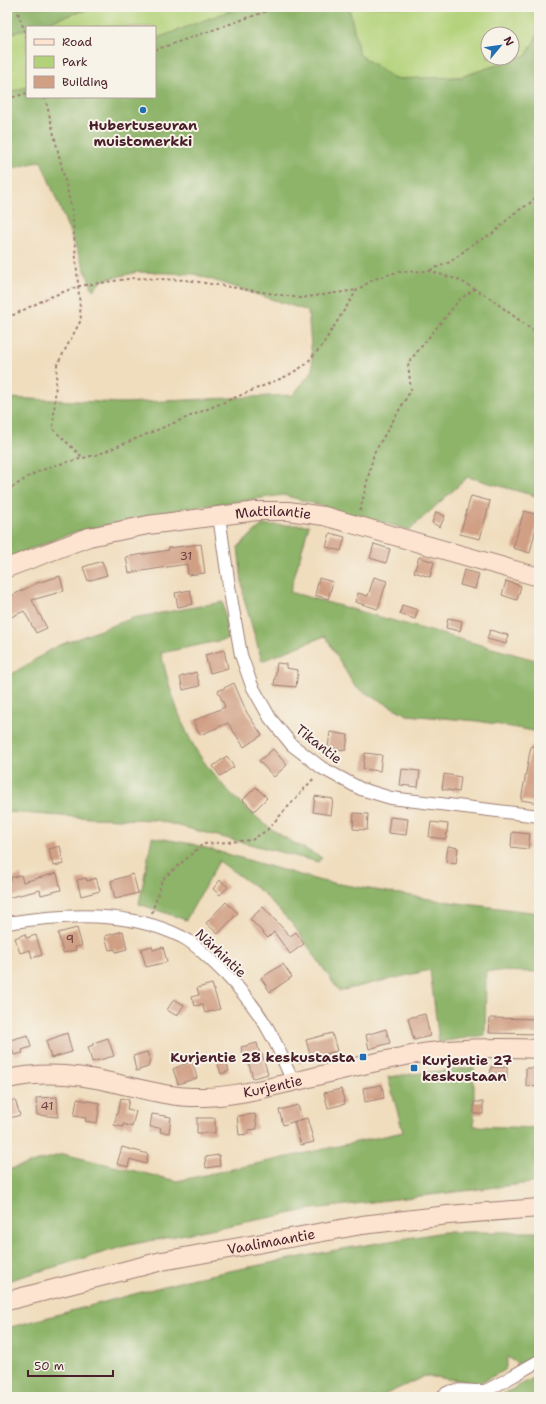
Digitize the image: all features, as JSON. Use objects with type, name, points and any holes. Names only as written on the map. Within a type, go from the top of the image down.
[{"type":"street","name":"Mattilantie","points":[[7,568],[89,537],[148,525],[256,511],[288,511],[324,516],[539,577]]},
{"type":"street","name":"Tikantie","points":[[219,516],[241,655],[252,686],[270,718],[292,745],[322,768],[361,790],[391,798],[539,816]]},
{"type":"street","name":"Närhintie","points":[[7,922],[83,916],[146,924],[183,938],[225,973],[254,1008],[274,1039],[293,1082]]},
{"type":"street","name":"Kurjentie","points":[[7,1079],[28,1074],[65,1074],[113,1082],[164,1095],[203,1097],[232,1095],[406,1056],[440,1050],[539,1048]]},
{"type":"street","name":"Vaalimaantie","points":[[7,1301],[162,1260],[362,1225],[448,1215],[539,1208]]},
{"type":"street","points":[[442,1397],[444,1394],[453,1391],[484,1394],[539,1361]]},
{"type":"path","points":[[16,7],[26,35]]},
{"type":"path","points":[[156,50],[279,7]]},
{"type":"path","points":[[7,99],[26,93]]},
{"type":"path","points":[[45,98],[72,210],[81,320],[57,364],[53,429],[83,458]]},
{"type":"path","points":[[429,271],[450,262],[474,244],[495,232],[513,214],[529,204],[539,194]]},
{"type":"path","points":[[7,318],[50,297],[79,286],[134,278],[186,280],[300,298],[357,290],[374,279],[397,272],[429,271],[459,280],[488,296],[539,335]]},
{"type":"path","points":[[356,526],[374,453],[411,390],[408,363],[460,299],[475,289]]},
{"type":"path","points":[[7,491],[31,475],[52,466],[99,454],[280,379],[305,365],[321,348],[357,290]]},
{"type":"path","points":[[146,924],[155,906],[162,880],[203,844],[252,840],[267,830],[322,768]]},
{"type":"green space","points":[[7,7],[95,7],[35,26],[26,26],[26,29],[7,35]]},
{"type":"green space","points":[[95,7],[240,7],[156,39],[156,26],[34,26]]},
{"type":"green space","points":[[240,7],[349,7],[359,54],[394,79],[461,77],[494,66],[520,66],[520,57],[527,55],[539,32],[539,497],[468,477],[409,530],[283,495],[182,509],[75,532],[7,558],[7,398],[123,403],[293,395],[313,370],[308,311],[194,274],[138,272],[103,280],[93,290],[41,161],[7,170],[7,93],[26,87],[26,98],[156,98],[156,39]]},
{"type":"green space","points":[[349,7],[539,7],[539,32],[527,55],[520,57],[520,26],[480,26],[480,66],[494,66],[461,77],[394,79],[359,54]]},
{"type":"green space","points":[[26,28],[26,87],[7,93],[7,35]]},
{"type":"green space","points":[[262,525],[309,525],[290,592],[539,661],[539,732],[478,721],[407,715],[355,687],[325,636],[262,661],[244,599],[238,547]]},
{"type":"green space","points":[[223,602],[228,639],[161,653],[179,714],[189,737],[203,760],[234,796],[258,819],[270,828],[322,858],[318,862],[156,820],[90,818],[7,812],[7,677],[57,646],[133,618]]},
{"type":"green space","points":[[152,837],[192,844],[321,881],[442,901],[539,913],[539,972],[486,971],[485,1035],[439,1042],[430,970],[339,991],[294,926],[263,893],[219,861],[186,920],[139,904]]},
{"type":"green space","points":[[474,1067],[474,1126],[539,1128],[539,1182],[313,1209],[129,1245],[7,1281],[7,1170],[63,1154],[177,1181],[403,1132],[388,1077]]},
{"type":"green space","points":[[444,1232],[539,1232],[539,1356],[518,1364],[508,1357],[505,1370],[479,1383],[425,1376],[380,1397],[7,1397],[7,1328],[194,1278],[336,1250]]},
{"type":"green space","points":[[539,1375],[539,1397],[498,1397]]},
{"type":"building","points":[[471,496],[490,501],[480,539],[460,534]]},
{"type":"building","points":[[524,511],[539,515],[530,553],[513,548]]},
{"type":"building","points":[[436,512],[445,516],[440,527],[432,523]]},
{"type":"building","points":[[330,533],[345,537],[341,551],[326,547]]},
{"type":"building","points":[[201,544],[205,573],[188,575],[187,564],[129,573],[126,557],[169,550],[168,548]]},
{"type":"building","points":[[374,544],[390,549],[386,563],[370,558]]},
{"type":"building","points":[[419,557],[434,562],[430,577],[414,572]]},
{"type":"building","points":[[102,561],[107,575],[88,581],[83,567]]},
{"type":"building","points":[[464,570],[479,574],[475,589],[460,585]]},
{"type":"building","points":[[60,576],[64,591],[32,600],[47,628],[36,633],[24,611],[7,619],[7,598],[37,583]]},
{"type":"building","points":[[374,577],[387,581],[378,609],[355,602],[358,593],[368,596]]},
{"type":"building","points":[[319,578],[333,582],[328,599],[315,595]]},
{"type":"building","points":[[506,581],[521,586],[517,600],[502,595]]},
{"type":"building","points":[[190,590],[193,604],[178,607],[175,593]]},
{"type":"building","points":[[402,605],[418,610],[415,619],[400,614]]},
{"type":"building","points":[[448,618],[462,621],[460,631],[446,628]]},
{"type":"building","points":[[490,630],[508,635],[506,644],[487,639]]},
{"type":"building","points":[[224,650],[228,668],[210,673],[205,655]]},
{"type":"building","points":[[277,663],[286,664],[286,668],[298,670],[296,687],[274,685]]},
{"type":"building","points":[[196,672],[200,686],[183,690],[180,677]]},
{"type":"building","points":[[234,683],[247,713],[262,735],[244,747],[228,723],[200,735],[193,721],[225,707],[218,691]]},
{"type":"building","points":[[330,732],[348,735],[346,750],[328,748]]},
{"type":"building","points":[[531,746],[539,747],[539,803],[521,800]]},
{"type":"building","points":[[273,749],[287,765],[274,777],[259,761]]},
{"type":"building","points":[[365,753],[382,755],[380,771],[363,769]]},
{"type":"building","points":[[227,756],[234,767],[220,776],[213,766]]},
{"type":"building","points":[[402,769],[420,771],[418,787],[400,785]]},
{"type":"building","points":[[444,774],[461,777],[459,792],[442,789]]},
{"type":"building","points":[[256,787],[267,798],[254,811],[243,800]]},
{"type":"building","points":[[315,796],[333,799],[331,815],[313,812]]},
{"type":"building","points":[[354,813],[368,814],[367,830],[353,829]]},
{"type":"building","points":[[390,817],[408,819],[406,835],[388,833]]},
{"type":"building","points":[[431,822],[448,824],[446,839],[429,837]]},
{"type":"building","points":[[512,832],[530,834],[528,849],[511,847]]},
{"type":"building","points":[[60,846],[64,864],[53,866],[49,849]]},
{"type":"building","points":[[448,846],[458,848],[456,864],[446,862]]},
{"type":"building","points":[[57,873],[61,890],[41,895],[40,890],[7,898],[7,881],[11,880],[10,878],[21,875],[23,882]]},
{"type":"building","points":[[133,874],[138,893],[115,899],[111,881]]},
{"type":"building","points":[[86,878],[87,881],[96,878],[100,891],[81,896],[77,880]]},
{"type":"building","points":[[220,880],[228,887],[220,895],[213,889]]},
{"type":"building","points":[[226,902],[238,913],[218,934],[206,923]]},
{"type":"building","points":[[263,907],[290,936],[296,932],[304,944],[290,954],[274,932],[268,938],[250,919]]},
{"type":"building","points":[[77,928],[82,946],[75,947],[76,950],[63,953],[58,933]]},
{"type":"building","points":[[123,931],[127,949],[116,952],[115,949],[109,950],[105,936]]},
{"type":"building","points":[[25,934],[26,938],[36,935],[42,955],[32,958],[30,950],[20,953],[15,938]]},
{"type":"building","points":[[152,946],[153,950],[163,947],[167,962],[146,967],[141,949]]},
{"type":"building","points":[[283,964],[292,977],[270,992],[261,978]]},
{"type":"building","points":[[212,984],[220,1009],[205,1013],[202,1004],[195,1006],[192,997],[199,995],[197,988]]},
{"type":"building","points":[[174,999],[184,1005],[177,1016],[167,1010]]},
{"type":"building","points":[[425,1014],[430,1036],[414,1040],[408,1018]]},
{"type":"building","points":[[490,1018],[539,1019],[539,1034],[489,1033]]},
{"type":"building","points":[[386,1029],[390,1043],[369,1049],[366,1035]]},
{"type":"building","points":[[67,1033],[72,1052],[51,1058],[46,1041]]},
{"type":"building","points":[[332,1033],[337,1051],[311,1058],[306,1040]]},
{"type":"building","points":[[28,1035],[31,1047],[22,1050],[23,1053],[14,1055],[10,1040]]},
{"type":"building","points":[[108,1038],[114,1056],[92,1062],[88,1047],[93,1045],[93,1043]]},
{"type":"building","points":[[257,1043],[268,1074],[253,1078],[247,1058],[244,1059],[241,1047]]},
{"type":"building","points":[[147,1052],[150,1060],[148,1067],[136,1071],[133,1056]]},
{"type":"building","points":[[224,1055],[229,1071],[221,1074],[216,1058]]},
{"type":"building","points":[[192,1061],[197,1078],[178,1084],[173,1069]]},
{"type":"building","points":[[491,1067],[507,1067],[507,1082],[490,1081]]},
{"type":"building","points":[[526,1068],[539,1068],[539,1087],[526,1086]]},
{"type":"building","points":[[382,1085],[384,1098],[365,1102],[363,1088]]},
{"type":"building","points":[[341,1089],[345,1104],[328,1108],[324,1093]]},
{"type":"building","points":[[57,1097],[58,1117],[37,1115],[36,1098]]},
{"type":"building","points":[[121,1098],[129,1100],[127,1109],[136,1111],[132,1127],[123,1124],[123,1127],[114,1125]]},
{"type":"building","points":[[77,1099],[100,1103],[97,1123],[85,1121],[86,1118],[74,1116]]},
{"type":"building","points":[[15,1100],[20,1115],[7,1119],[7,1102]]},
{"type":"building","points":[[474,1102],[483,1102],[483,1114],[474,1114]]},
{"type":"building","points":[[298,1105],[302,1119],[283,1125],[279,1110]]},
{"type":"building","points":[[152,1114],[171,1117],[169,1133],[160,1132],[161,1128],[150,1127]]},
{"type":"building","points":[[255,1114],[257,1129],[248,1130],[248,1134],[239,1135],[237,1116]]},
{"type":"building","points":[[197,1118],[215,1118],[215,1133],[197,1133]]},
{"type":"building","points":[[307,1118],[314,1142],[301,1145],[294,1122]]},
{"type":"building","points":[[122,1147],[148,1154],[146,1164],[130,1159],[128,1167],[117,1164]]},
{"type":"building","points":[[219,1155],[220,1166],[206,1168],[205,1157]]},
{"type":"place","name":"Hubertuseuran muistomerkki","points":[[143,110]]},
{"type":"place","name":"Kurjentie 28 keskustasta","points":[[363,1057]]},
{"type":"place","name":"Kurjentie 27 keskustaan","points":[[414,1068]]}]
